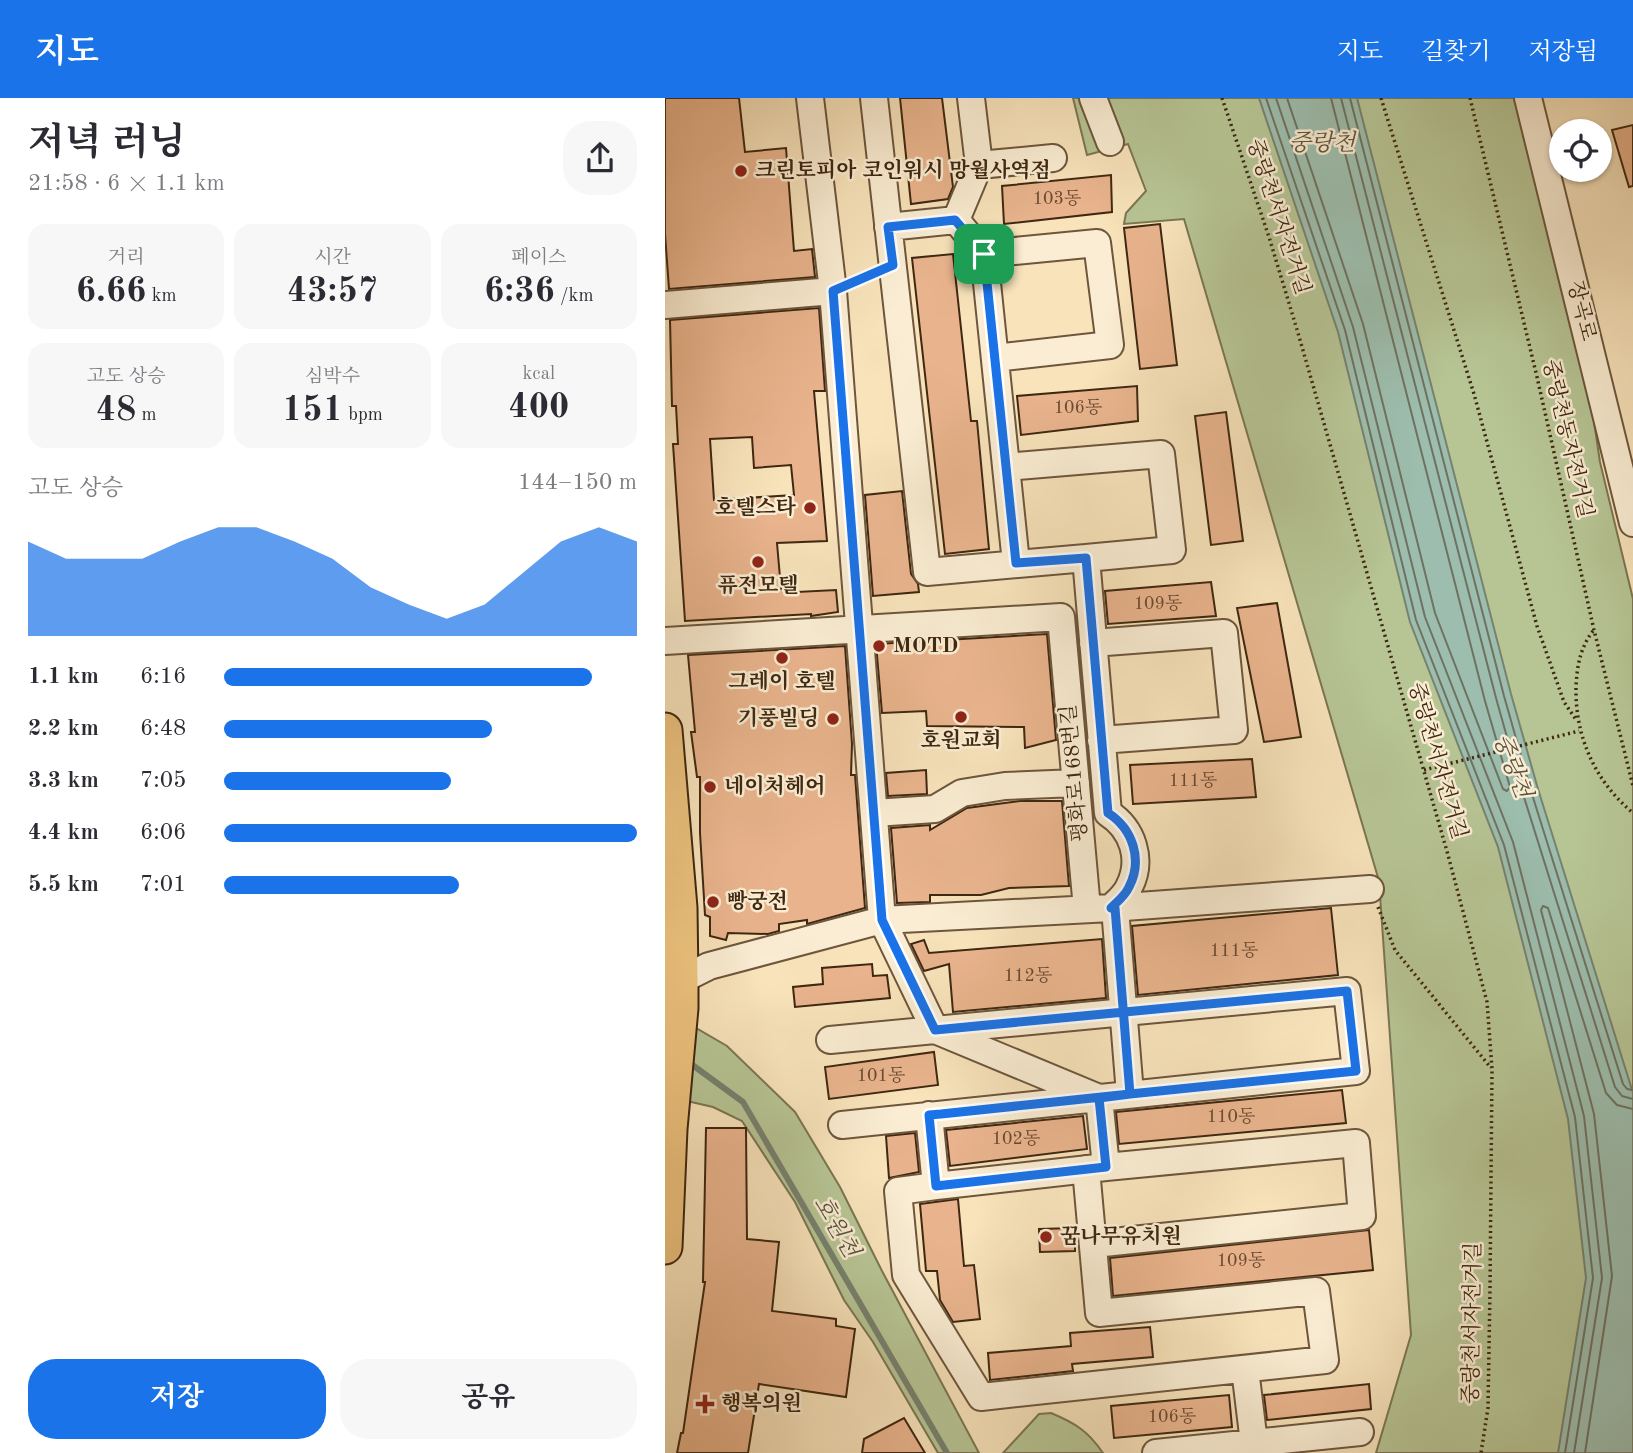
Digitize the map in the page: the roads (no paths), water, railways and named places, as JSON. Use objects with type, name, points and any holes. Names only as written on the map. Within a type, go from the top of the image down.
[{"type":"main road","points":[[665,730],[680,908],[665,1247]]},
{"type":"street","points":[[810,98],[833,291],[882,920],[935,1030],[1099,1098]]},
{"type":"street","points":[[874,98],[927,572],[1172,550],[1161,454],[1006,467]]},
{"type":"street","points":[[955,220],[979,165],[971,98]]},
{"type":"street","points":[[1093,98],[1110,142]]},
{"type":"street","name":"장곡로","points":[[1528,98],[1633,523]]},
{"type":"street","points":[[979,165],[1053,158]]},
{"type":"street","points":[[888,227],[955,220]]},
{"type":"street","points":[[955,220],[984,254],[1016,563]]},
{"type":"street","points":[[984,254],[1097,243],[1110,345],[995,358]]},
{"type":"street","points":[[665,305],[833,291]]},
{"type":"street","points":[[1086,558],[1108,813],[1123,824],[1130,834],[1135,863],[1130,886],[1104,909]]},
{"type":"street","name":"평화로168번길","points":[[665,641],[1061,617],[1076,783],[1104,909],[1123,1013],[1130,1094]]},
{"type":"street","points":[[1093,643],[1224,633],[1234,730],[1101,740]]},
{"type":"street","points":[[874,813],[936,809],[962,793],[1005,786],[1076,783]]},
{"type":"street","points":[[675,991],[709,966],[882,920],[1104,909],[1370,889]]},
{"type":"street","points":[[829,1040],[1347,991],[1356,1071],[842,1125]]},
{"type":"street","points":[[1094,1244],[1361,1216],[1356,1143],[1096,1168],[898,1191],[906,1275],[981,1398],[1325,1360],[1316,1291],[1100,1313],[1094,1244],[1096,1168],[1099,1098]]},
{"type":"street","points":[[929,1115],[936,1186]]},
{"type":"street","points":[[1155,1453],[1254,1443],[1245,1369]]},
{"type":"street","points":[[1155,1453],[1212,1450],[1360,1432]]},
{"type":"water","name":"중랑천","points":[[1259,98],[1357,98],[1511,694],[1633,1093],[1633,1453],[1558,1453],[1586,1278],[1568,1119],[1498,847],[1410,622],[1338,332]]},
{"type":"waterway","name":"호원천","points":[[687,1061],[743,1102],[947,1453]]},
{"type":"place","name":"크린토피아 코인워시 망월사역점","points":[[741,171]]},
{"type":"place","name":"호텔스타","points":[[810,508]]},
{"type":"place","name":"퓨전모텔","points":[[758,562]]},
{"type":"place","name":"MOTD","points":[[879,646]]},
{"type":"place","name":"그레이 호텔","points":[[782,658]]},
{"type":"place","name":"호원교회","points":[[961,717]]},
{"type":"place","name":"기풍빌딩","points":[[833,719]]},
{"type":"place","name":"네이처헤어","points":[[710,787]]},
{"type":"place","name":"빵궁전","points":[[713,902]]},
{"type":"place","name":"꿈나무유치원","points":[[1046,1237]]},
{"type":"place","name":"행복의원","points":[[705,1404]]}]
